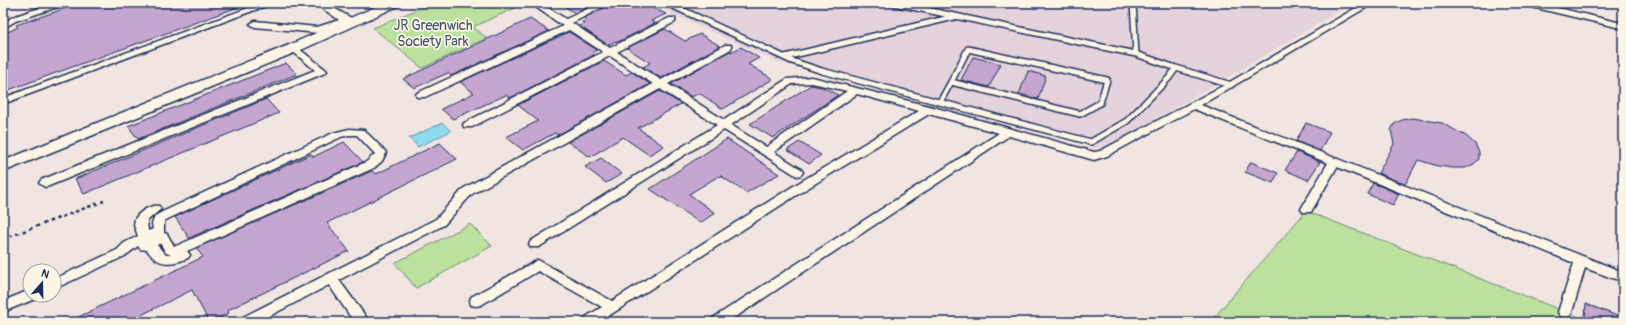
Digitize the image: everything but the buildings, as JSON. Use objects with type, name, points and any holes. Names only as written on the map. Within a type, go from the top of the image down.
[{"type":"street","points":[[3,101],[270,3]]},
{"type":"street","points":[[319,3],[346,20]]},
{"type":"street","points":[[255,24],[318,30],[385,3]]},
{"type":"street","points":[[3,167],[294,48],[394,3]]},
{"type":"street","points":[[534,3],[797,172]]},
{"type":"street","points":[[421,95],[567,25],[607,3]]},
{"type":"street","points":[[535,244],[724,125],[790,81],[812,80],[855,90],[929,109],[1094,156],[1103,154],[1192,105],[1231,86],[1370,3]]},
{"type":"street","points":[[468,125],[672,20]]},
{"type":"street","points":[[246,322],[440,222],[468,191],[728,47]]},
{"type":"street","points":[[45,183],[322,71],[294,48]]},
{"type":"street","points":[[766,152],[855,90]]},
{"type":"street","points":[[1192,105],[1619,276]]},
{"type":"street","points":[[589,322],[799,188],[929,109]]},
{"type":"street","points":[[349,132],[360,132],[381,153],[370,165],[177,251],[170,250],[161,234],[158,224],[159,219],[166,215],[337,135],[349,132]]},
{"type":"street","points":[[718,322],[1008,132]]},
{"type":"street","points":[[1307,209],[1334,162]]},
{"type":"street","points":[[155,209],[141,219],[140,225],[158,258],[173,260],[184,255]]},
{"type":"street","points":[[62,280],[121,253],[131,252],[147,240],[161,234]]},
{"type":"street","points":[[1566,312],[1581,261]]},
{"type":"street","points":[[476,300],[538,265],[612,307]]},
{"type":"street","points":[[331,278],[360,321]]},
{"type":"street","points":[[3,307],[22,299]]},
{"type":"lane","points":[[3,26],[14,19],[62,3]]},
{"type":"lane","points":[[668,3],[785,57],[822,71],[1091,142],[1127,121],[1169,78],[1176,68]]},
{"type":"lane","points":[[893,3],[1136,54],[1231,86]]},
{"type":"lane","points":[[1132,3],[1136,54]]},
{"type":"lane","points":[[1526,3],[1623,26]]},
{"type":"lane","points":[[785,57],[956,16]]},
{"type":"lane","points":[[940,102],[950,82],[968,49],[1107,80],[1100,103],[1080,114],[950,82]]},
{"type":"path","points":[[3,239],[104,201]]},
{"type":"shaded area","points":[[649,3],[1353,3],[1103,150],[781,63]]},
{"type":"green space","name":"JR Greenwich Society Park","points":[[432,3],[508,3],[515,8],[473,27],[487,38],[422,68],[373,28]]},
{"type":"green space","points":[[1306,211],[1592,322],[1210,322]]},
{"type":"green space","points":[[470,224],[492,246],[416,288],[395,263]]},
{"type":"water","points":[[442,123],[451,131],[418,147],[409,138]]}]
